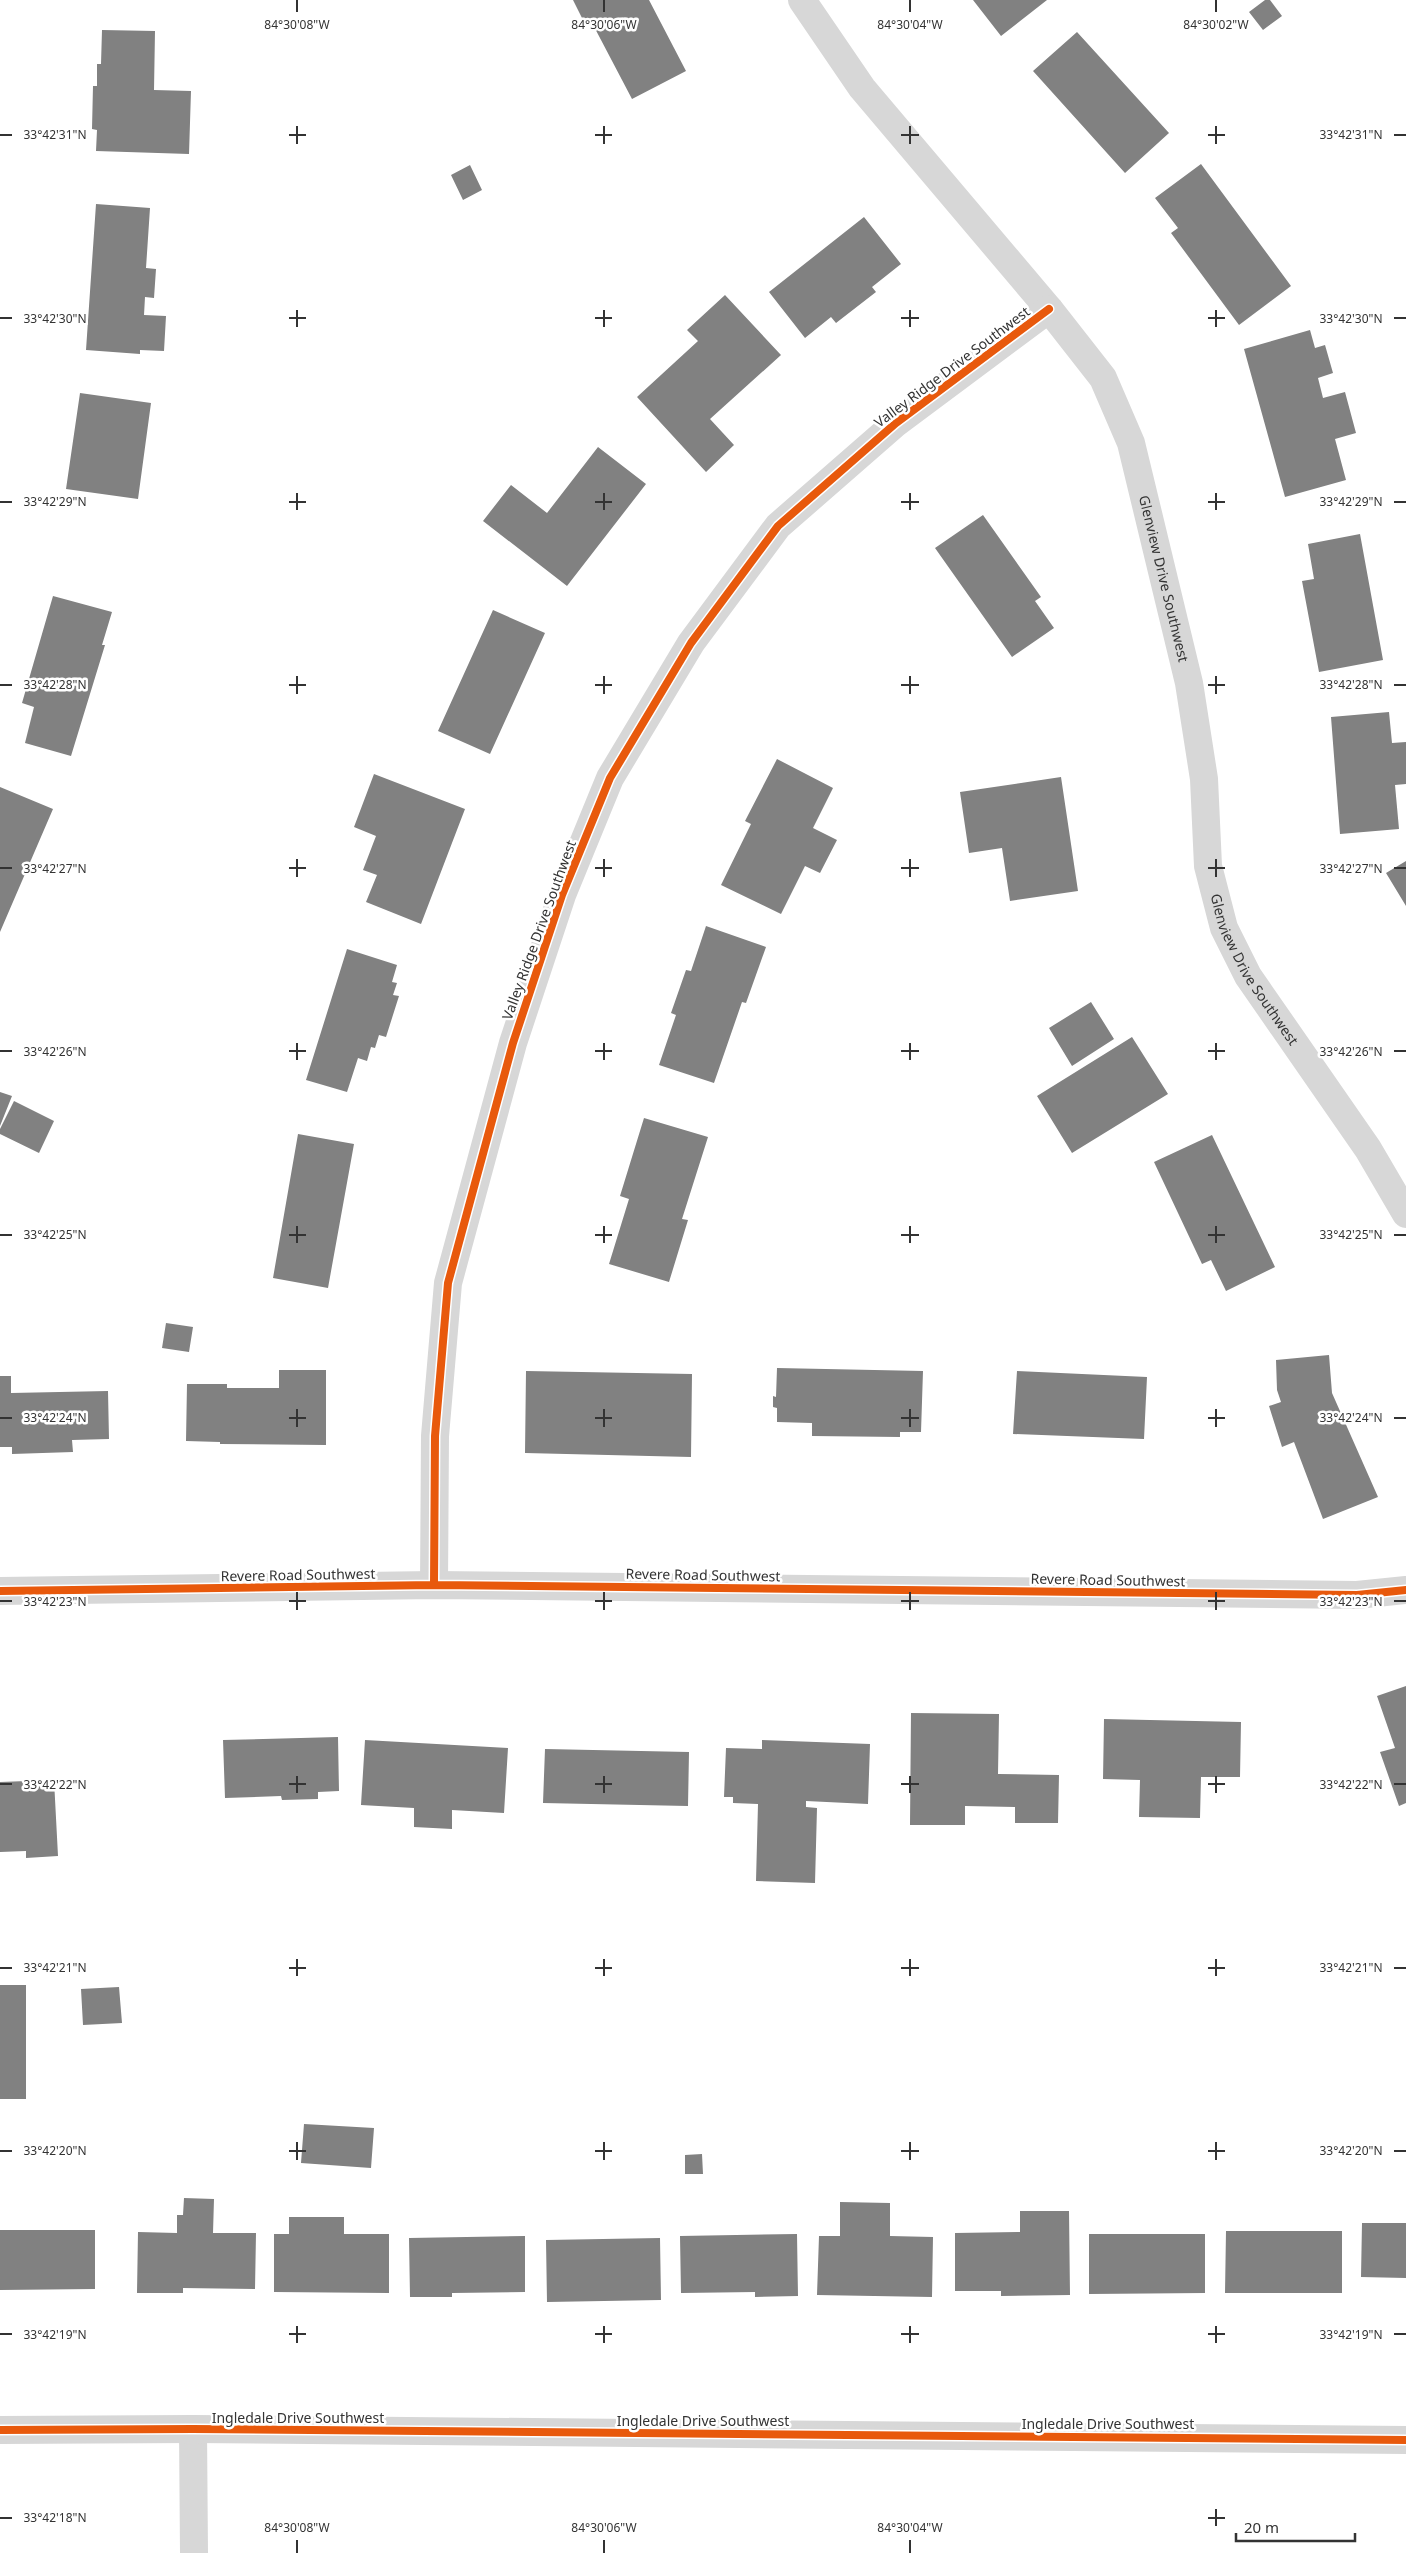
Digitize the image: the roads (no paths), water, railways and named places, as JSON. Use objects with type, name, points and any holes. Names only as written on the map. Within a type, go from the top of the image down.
[{"type":"street","name":"Glenview Drive Southwest","points":[[802,0],[862,88],[1049,309],[1103,378],[1131,443],[1189,683],[1204,779],[1208,866],[1224,928],[1248,976],[1368,1148],[1406,1214]]},
{"type":"street","name":"Valley Ridge Drive Southwest","points":[[434,1585],[435,1436],[448,1283],[512,1043],[562,894],[610,778],[691,642],[778,526],[896,424],[1049,309]]},
{"type":"street","name":"Revere Road Southwest","points":[[0,1591],[434,1585],[1347,1594],[1406,1590]]},
{"type":"street","name":"Ingledale Drive Southwest","points":[[0,2430],[193,2429],[1406,2440]]},
{"type":"street","points":[[193,2429],[194,2553]]}]
